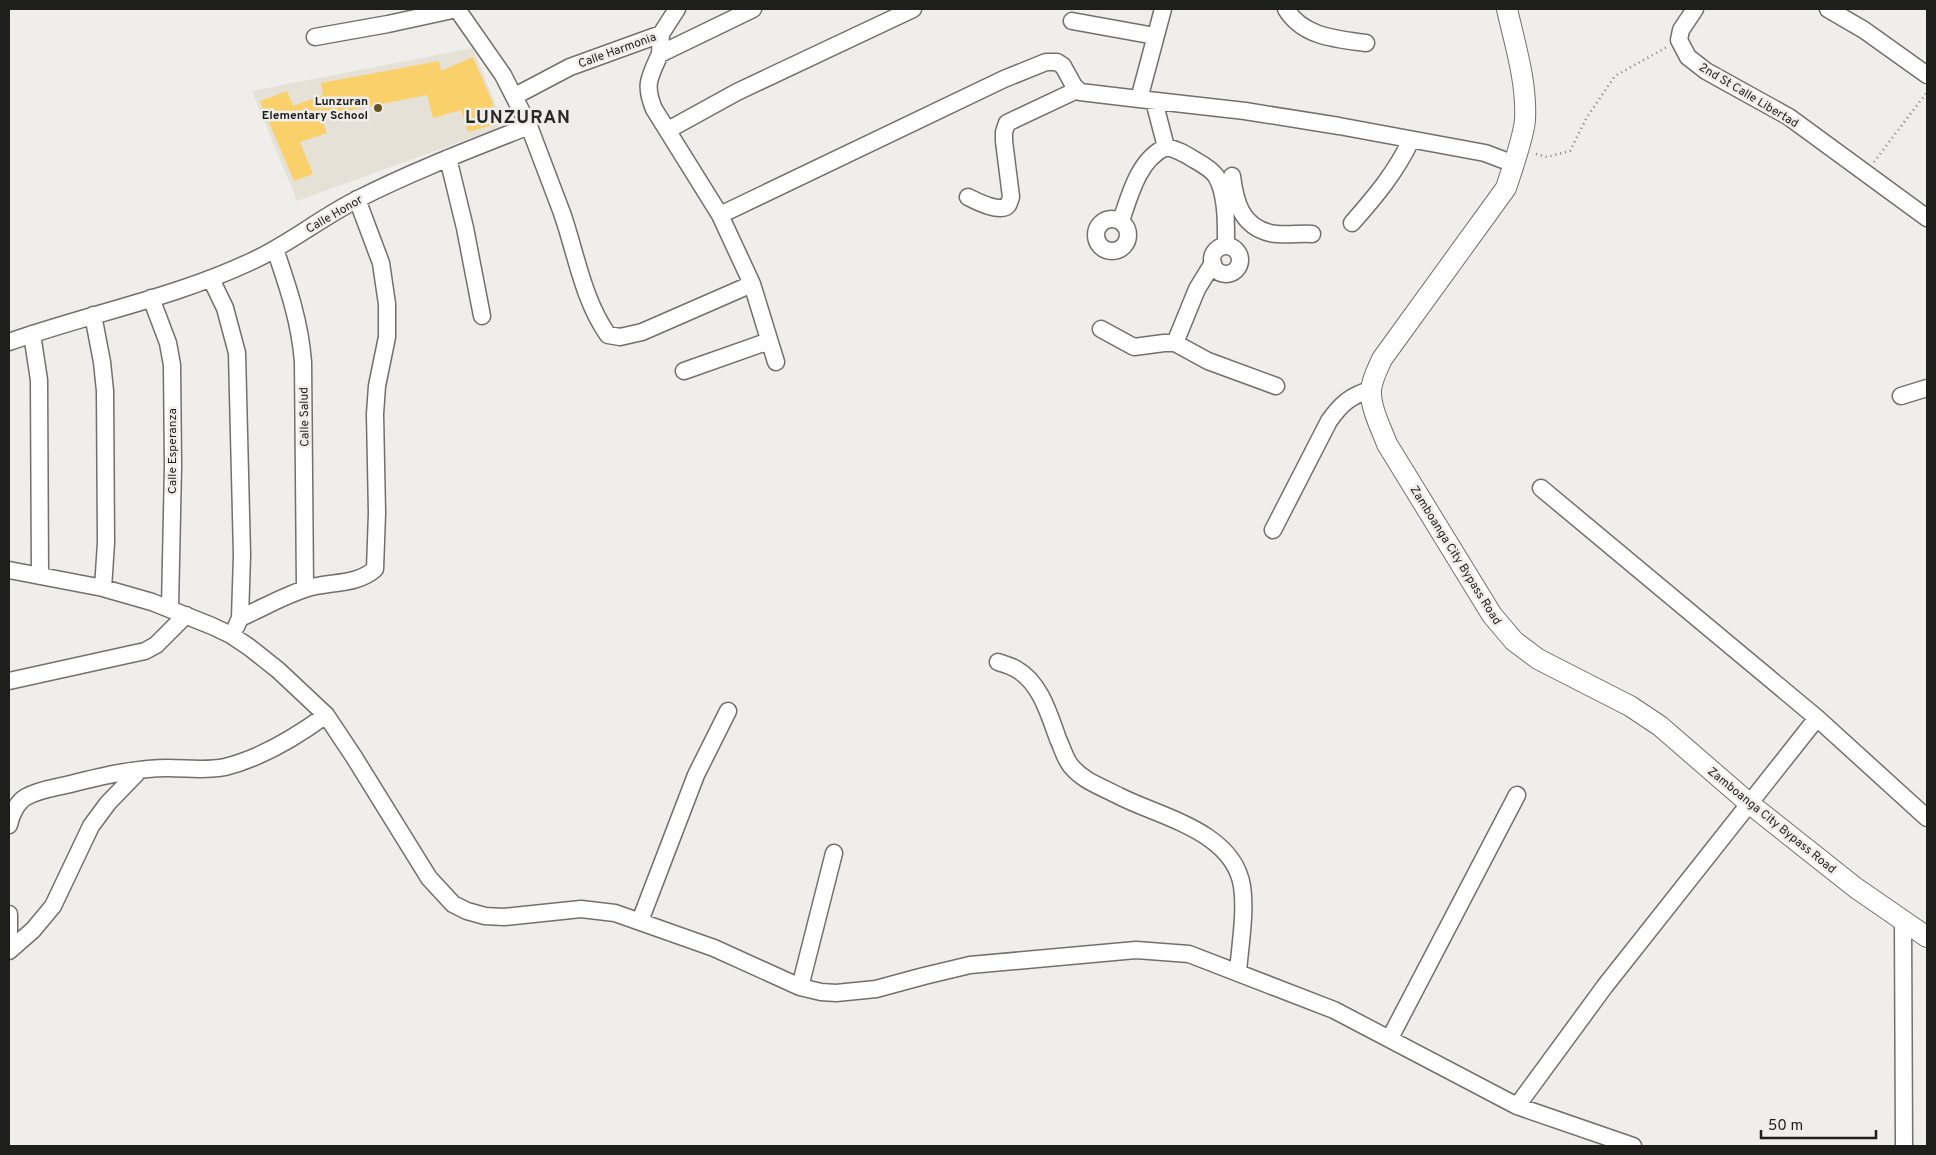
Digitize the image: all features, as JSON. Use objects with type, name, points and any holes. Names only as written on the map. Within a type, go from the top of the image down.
[{"type":"main road","points":[[1371,390],[1374,377],[1382,359],[1506,188],[1525,121],[1523,78],[1508,9]]},
{"type":"main road","name":"Zamboanga City Bypass Road","points":[[1371,390],[1379,423],[1387,444],[1492,616],[1514,641],[1538,660],[1630,706],[1660,726],[1750,804],[1856,888],[1927,937]]},
{"type":"street","points":[[315,37],[457,9],[515,96],[529,126],[562,213],[589,299],[601,325],[608,335],[620,337],[642,332],[752,284]]},
{"type":"street","points":[[662,34],[677,9]]},
{"type":"street","name":"Calle Harmonia","points":[[660,54],[753,9]]},
{"type":"street","points":[[668,130],[737,92],[913,9]]},
{"type":"street","points":[[1163,9],[1155,36],[1146,100],[1166,147]]},
{"type":"street","points":[[1286,9],[1302,28],[1320,35],[1366,42]]},
{"type":"street","points":[[1679,40],[1680,30],[1696,9]]},
{"type":"street","points":[[1828,9],[1864,30],[1927,75]]},
{"type":"street","points":[[1072,21],[1155,36]]},
{"type":"street","name":"Calle Harmonia","points":[[515,96],[570,67],[662,34],[660,54]]},
{"type":"street","name":"2nd St Calle Libertad","points":[[1679,40],[1688,57],[1706,71],[1789,117],[1927,218]]},
{"type":"street","points":[[660,54],[648,82],[648,95],[654,110],[720,216],[752,284],[776,362]]},
{"type":"street","points":[[720,216],[1029,68],[1046,62],[1057,62],[1063,66],[1077,90]]},
{"type":"street","points":[[968,198],[996,209],[1003,209],[1008,205],[1010,197],[1004,132],[1007,123],[1077,90],[1255,113],[1339,126],[1485,153],[1516,156]]},
{"type":"street","name":"Calle Honor","points":[[9,342],[211,279],[275,250],[357,199],[448,158],[529,126]]},
{"type":"street","points":[[1352,223],[1386,185],[1402,160],[1411,140]]},
{"type":"street","points":[[1121,221],[1132,189],[1150,156],[1166,147],[1182,152],[1209,169],[1216,176],[1221,190],[1226,217],[1226,246]]},
{"type":"street","points":[[448,158],[466,228],[482,316]]},
{"type":"street","points":[[1216,176],[1238,175],[1233,187],[1244,217],[1253,225],[1270,233],[1312,234]]},
{"type":"street","points":[[240,618],[305,588],[335,584],[367,576],[375,569],[377,513],[375,414],[377,386],[387,337],[387,304],[381,264],[357,199]]},
{"type":"street","points":[[1175,343],[1198,289],[1212,263],[1212,256],[1215,250],[1226,246],[1234,248],[1240,259],[1239,266],[1234,271],[1228,273],[1221,273],[1212,263]]},
{"type":"street","name":"Calle Salud","points":[[275,250],[294,307],[301,337],[304,362],[305,588]]},
{"type":"street","points":[[211,279],[225,308],[237,353],[242,555],[240,618],[231,635]]},
{"type":"street","name":"Calle Esperanza","points":[[151,298],[168,344],[172,365],[173,466],[170,608]]},
{"type":"street","points":[[94,315],[105,391],[106,543],[103,588]]},
{"type":"street","points":[[1100,329],[1134,347],[1175,343],[1208,361],[1276,386]]},
{"type":"street","points":[[32,334],[38,380],[40,576]]},
{"type":"street","points":[[684,371],[770,341]]},
{"type":"street","points":[[1901,396],[1927,388]]},
{"type":"street","points":[[1273,530],[1329,421],[1338,408],[1348,399],[1371,390]]},
{"type":"street","points":[[1541,488],[1817,718],[1927,818]]},
{"type":"street","points":[[9,570],[103,588],[170,608],[231,635],[278,670],[326,715],[429,878],[453,904],[466,911],[485,916],[504,917],[580,909],[616,913],[714,948],[800,987],[821,992],[852,993],[876,989],[970,965],[1136,950],[1189,954],[1334,1010],[1390,1038],[1443,1069],[1517,1106],[1633,1146]]},
{"type":"street","points":[[9,681],[145,651],[156,645],[186,615]]},
{"type":"street","points":[[998,662],[1015,668],[1032,683],[1045,704],[1070,765],[1078,773],[1092,783],[1134,804],[1159,812],[1206,836],[1226,853],[1237,869],[1242,892],[1238,972]]},
{"type":"street","points":[[640,921],[696,775],[728,711]]},
{"type":"street","points":[[9,825],[16,807],[25,797],[62,786],[140,770],[168,768],[213,769],[227,766],[269,750],[304,731],[326,715]]},
{"type":"street","points":[[1517,1106],[1605,986],[1698,866],[1750,804],[1817,718]]},
{"type":"street","points":[[9,952],[33,930],[53,906],[91,826],[108,803],[140,770]]},
{"type":"street","points":[[1390,1038],[1517,795]]},
{"type":"street","points":[[800,987],[834,853]]},
{"type":"street","points":[[9,914],[9,934]]},
{"type":"street","points":[[1903,921],[1904,1146]]},
{"type":"path","points":[[1516,156],[1547,157],[1570,151],[1587,117],[1615,76],[1679,40]]},
{"type":"path","points":[[1866,173],[1927,92]]},
{"type":"shaded area","name":"Lunzuran Elementary School","points":[[473,48],[504,126],[297,201],[252,91]]},
{"type":"building","points":[[473,57],[494,106],[491,107],[496,124],[468,132],[461,110],[433,118],[427,95],[321,116],[327,133],[300,142],[313,174],[294,181],[260,101],[287,91],[293,106],[323,95],[321,83],[439,61],[441,71]]},
{"type":"place","name":"Lunzuran Elementary School","points":[[378,108]]},
{"type":"district","name":"LUNZURAN","points":[[518,117]]}]
